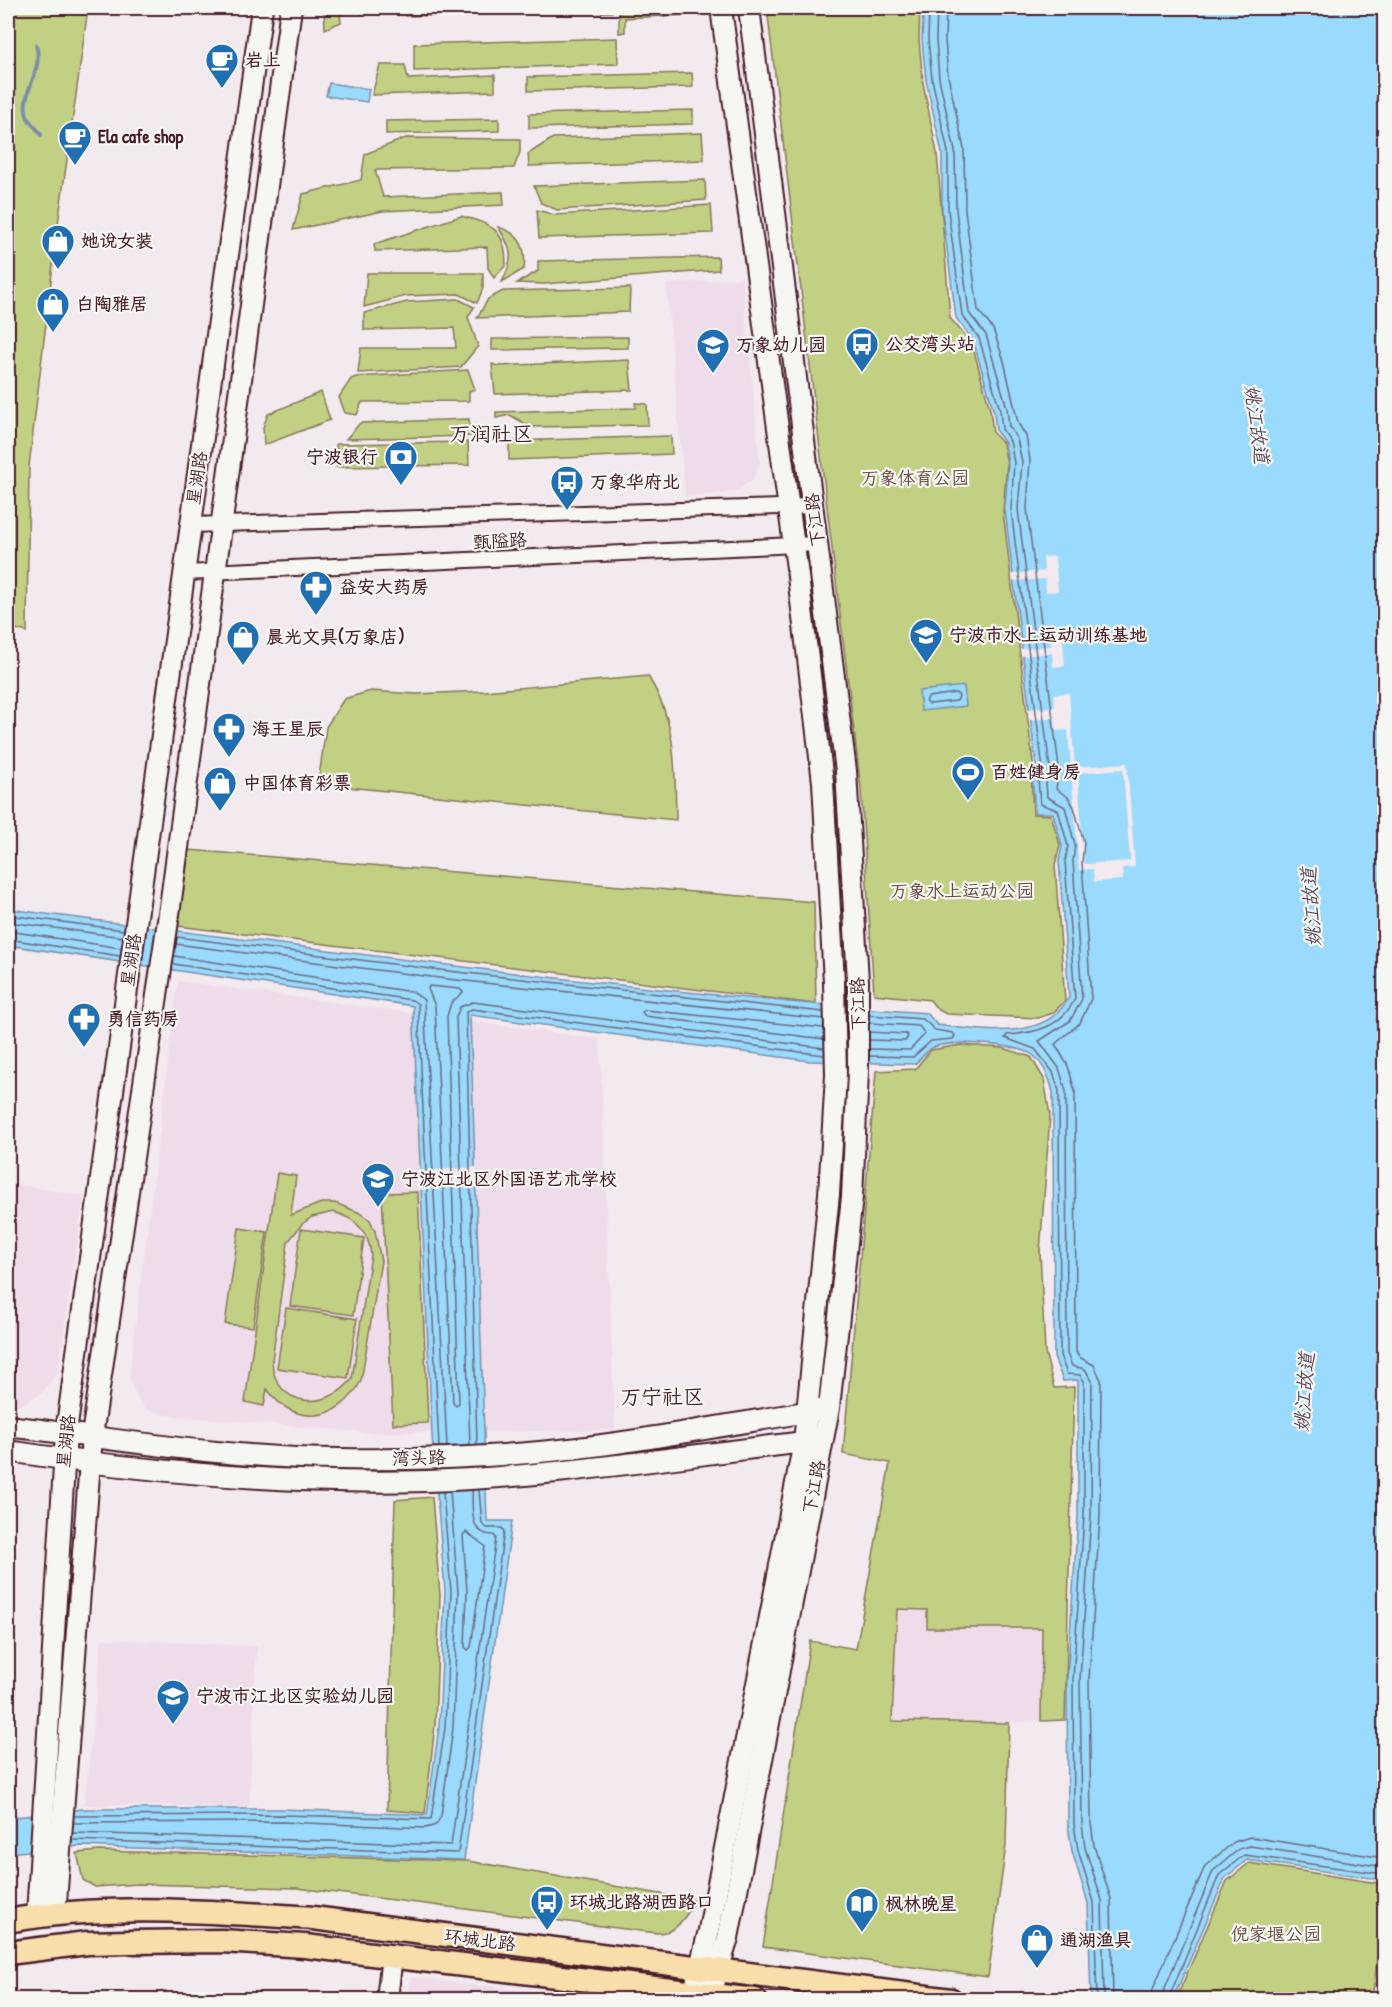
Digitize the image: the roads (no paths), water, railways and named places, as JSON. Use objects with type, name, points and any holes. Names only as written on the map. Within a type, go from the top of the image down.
[{"type":"main road","name":"星湖路","points":[[46,1915],[63,1460],[66,1433],[262,8]]},
{"type":"main road","name":"星湖路","points":[[46,1915],[92,1436],[170,907],[291,8]]},
{"type":"main road","name":"下江路","points":[[707,1970],[728,1938],[806,1532],[813,1441],[808,1411],[829,1194],[836,1065],[834,981],[823,782],[794,545],[721,8]]},
{"type":"main road","name":"下江路","points":[[701,1996],[707,1970],[709,1930],[789,1518],[813,1441],[829,1408],[852,1197],[858,1072],[858,981],[846,771],[749,8]]},
{"type":"main road","points":[[177,626],[207,629]]},
{"type":"main road","name":"湾头路","points":[[8,1426],[242,1455],[340,1459],[429,1458],[551,1451],[658,1437],[829,1408]]},
{"type":"main road","name":"湾头路","points":[[8,1451],[89,1463],[283,1481],[427,1481],[491,1478],[631,1465],[813,1441]]},
{"type":"main road","points":[[789,1518],[806,1532]]},
{"type":"main road","name":"环城北路","points":[[8,1921],[46,1915],[196,1912],[313,1918],[951,2000]]},
{"type":"main road","name":"环城北路","points":[[8,1953],[87,1943],[221,1941],[392,1954],[701,1996],[755,2000]]},
{"type":"main road","points":[[387,2000],[392,1954]]},
{"type":"street","name":"甄隘路","points":[[191,525],[813,506]]},
{"type":"street","name":"甄隘路","points":[[184,573],[818,544]]},
{"type":"water","name":"姚江故道","points":[[923,8],[1384,8],[1384,1880],[1247,1860],[1225,1878],[1173,1999],[1091,1999],[1088,1903],[1072,1851],[1068,1825],[1067,1679],[1078,1516],[1078,1380],[1063,1381],[1054,1357],[1053,1092],[1046,1072],[1033,1055],[1014,1048],[968,1043],[932,1048],[915,1064],[810,1061],[470,1015],[487,1521],[512,1521],[464,1860],[80,1846],[8,1853],[8,1818],[83,1809],[282,1809],[427,1815],[439,1727],[445,1591],[432,1436],[413,1006],[8,945],[8,909],[581,981],[927,1013],[937,1025],[973,1029],[1010,1030],[1028,1027],[1045,1021],[1058,1012],[1069,997],[1059,861],[1062,846],[1053,813],[1035,813],[1032,772],[1037,772],[1005,510],[1008,463],[1005,443],[996,431],[994,412],[973,340],[956,318],[942,210],[942,153],[926,80],[922,40]]},
{"type":"water","points":[[329,83],[369,89],[367,102],[326,96]]},
{"type":"water","points":[[964,686],[966,706],[921,711],[919,691]]},
{"type":"waterway","points":[[36,45],[37,65],[28,93],[26,111],[29,120],[41,135]]},
{"type":"place","name":"岩上","points":[[222,89]]},
{"type":"place","name":"Ela cafe shop","points":[[75,166]]},
{"type":"place","name":"她说女装","points":[[58,270]]},
{"type":"place","name":"白陶雅居","points":[[53,333]]},
{"type":"place","name":"公交湾头站","points":[[862,373]]},
{"type":"place","name":"万象幼儿园","points":[[713,374]]},
{"type":"place","name":"宁波银行","points":[[401,486]]},
{"type":"place","name":"万象华府北","points":[[567,511]]},
{"type":"place","name":"益安大药房","points":[[316,616]]},
{"type":"place","name":"宁波市水上运动训练基地","points":[[926,664]]},
{"type":"place","name":"晨光文具(万象店)","points":[[243,666]]},
{"type":"place","name":"海王星辰","points":[[229,758]]},
{"type":"place","name":"百姓健身房","points":[[968,801]]},
{"type":"place","name":"中国体育彩票","points":[[220,812]]},
{"type":"place","name":"勇信药房","points":[[84,1048]]},
{"type":"place","name":"宁波江北区外国语艺术学校","points":[[378,1208]]},
{"type":"place","name":"宁波市江北区实验幼儿园","points":[[173,1725]]},
{"type":"place","name":"环城北路湖西路口","points":[[547,1931]]},
{"type":"place","name":"枫林晚星","points":[[862,1933]]},
{"type":"place","name":"通湖渔具","points":[[1037,1969]]},
{"type":"district","name":"万润社区","points":[[491,434]]},
{"type":"district","name":"万宁社区","points":[[662,1397]]},
{"type":"park label","name":"万象体育公园","points":[[915,478]]},
{"type":"park label","name":"万象水上运动公园","points":[[962,891]]},
{"type":"park label","name":"倪家堰公园","points":[[1276,1934]]}]
